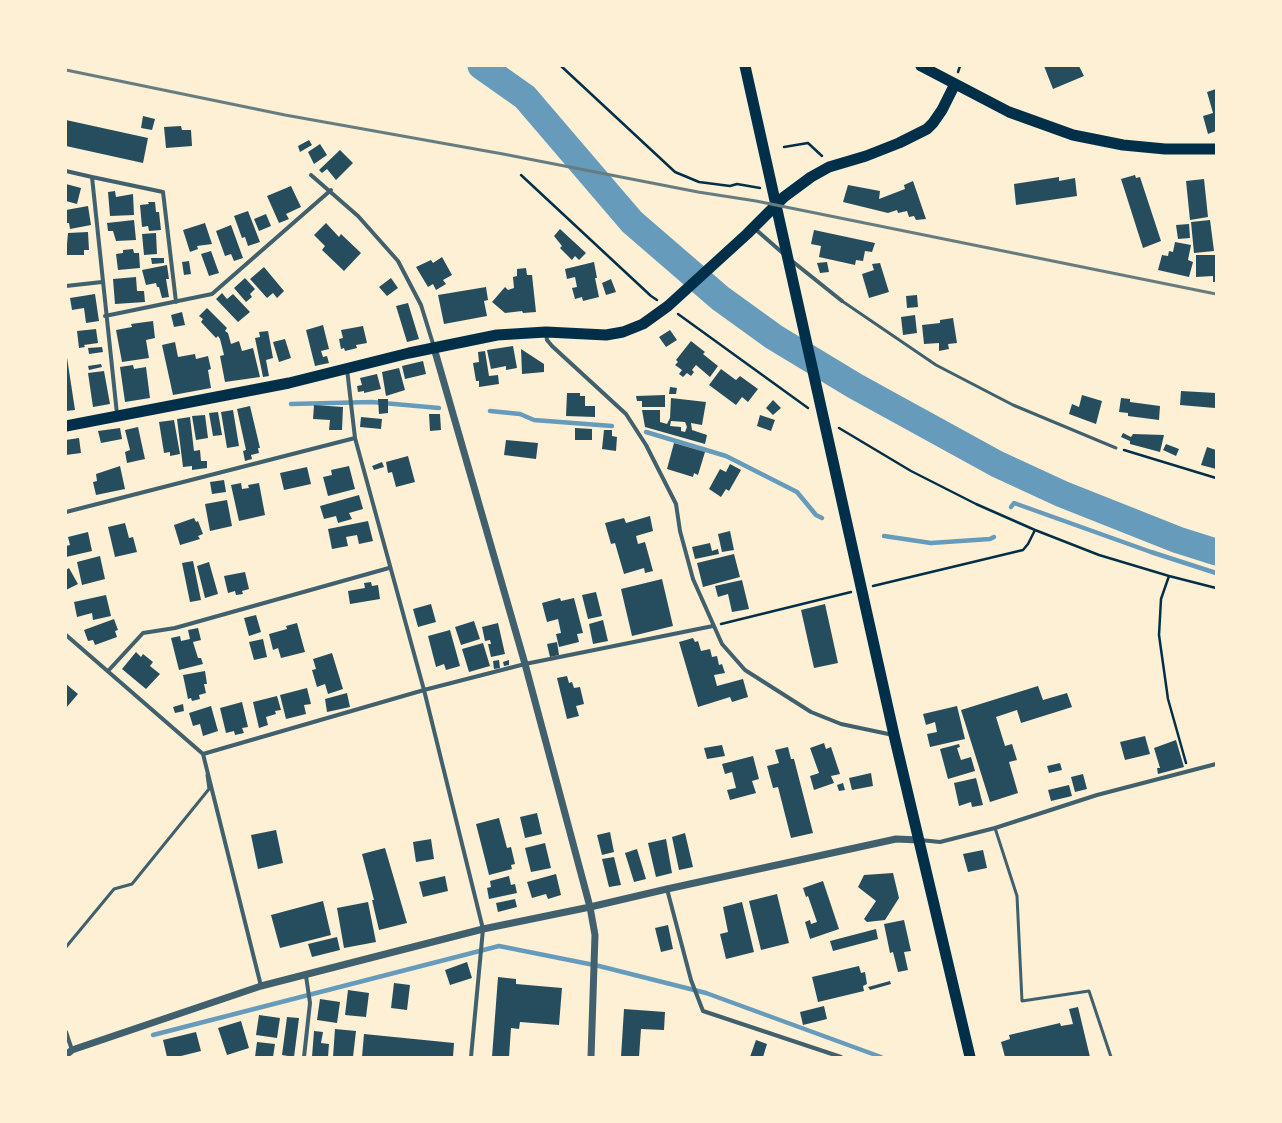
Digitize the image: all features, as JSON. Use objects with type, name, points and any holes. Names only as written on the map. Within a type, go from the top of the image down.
[{"type":"highway","points":[[921,66],[1009,112],[1073,135],[1123,145],[1165,149],[1216,149]]},
{"type":"highway","points":[[749,67],[771,177],[831,428],[862,588],[894,735],[970,1057]]},
{"type":"highway","points":[[66,426],[91,422],[117,415],[234,394],[497,334],[546,332],[606,335],[623,332],[643,324],[670,304],[750,231],[784,197],[811,177],[829,167],[899,144],[927,129],[942,110],[955,84]]},
{"type":"street","points":[[66,171],[163,192],[176,302]]},
{"type":"street","points":[[311,175],[331,190],[358,216],[398,262],[421,305],[524,664],[590,907],[595,935],[591,1057]]},
{"type":"street","points":[[92,177],[105,316],[117,415]]},
{"type":"street","points":[[105,316],[212,294],[331,190]]},
{"type":"street","points":[[750,231],[842,301]]},
{"type":"street","points":[[66,286],[102,282]]},
{"type":"street","points":[[546,332],[547,340],[552,346],[626,414],[646,445],[676,504],[680,531],[693,579],[712,626],[722,644],[745,670],[811,712],[841,724],[894,735]]},
{"type":"street","points":[[347,369],[355,438],[389,568],[424,690],[483,929],[470,1057]]},
{"type":"street","points":[[66,512],[355,438]]},
{"type":"street","points":[[108,671],[143,633],[175,628],[389,568]]},
{"type":"street","points":[[203,754],[424,690],[524,664],[712,626]]},
{"type":"street","points":[[66,635],[203,754],[261,986]]},
{"type":"street","points":[[66,1032],[69,1052],[261,986],[306,976],[483,929],[590,907],[896,838],[940,842],[995,828],[1097,795],[1216,764]]},
{"type":"street","points":[[667,889],[691,980],[703,1011],[842,1057]]},
{"type":"street","points":[[304,1057],[310,1003],[306,976]]},
{"type":"lane","points":[[842,301],[936,365],[1014,405],[1116,448]]},
{"type":"lane","points":[[66,947],[114,889],[132,884],[209,789],[203,754]]},
{"type":"lane","points":[[995,828],[1017,896],[1022,1001],[1089,991],[1111,1057]]},
{"type":"path","points":[[561,66],[675,172],[699,182],[730,186],[737,184],[764,189]]},
{"type":"path","points":[[784,147],[808,143],[822,157]]},
{"type":"path","points":[[521,175],[651,296],[670,304],[789,396],[809,409]]},
{"type":"path","points":[[831,428],[976,504],[1035,530],[1099,555],[1169,576],[1216,588]]},
{"type":"path","points":[[1116,448],[1216,478]]},
{"type":"path","points":[[712,626],[862,588],[1023,550],[1028,544],[1035,530]]},
{"type":"path","points":[[1169,576],[1161,599],[1159,635],[1168,699],[1188,771]]},
{"type":"building","points":[[1044,66],[1079,66],[1084,76],[1053,89]]},
{"type":"building","points":[[1216,89],[1216,131],[1208,134],[1203,116],[1213,113],[1207,92]]},
{"type":"building","points":[[143,116],[155,119],[152,130],[141,128]]},
{"type":"building","points":[[66,120],[148,138],[143,163],[66,146]]},
{"type":"building","points":[[181,126],[182,130],[191,130],[192,146],[166,148],[164,127]]},
{"type":"building","points":[[309,140],[312,145],[300,152],[298,146]]},
{"type":"building","points":[[320,144],[327,155],[314,164],[308,152]]},
{"type":"building","points":[[340,150],[353,163],[336,180],[327,169],[322,173],[319,170]]},
{"type":"building","points":[[1135,175],[1136,178],[1140,177],[1161,241],[1143,248],[1121,179]]},
{"type":"building","points":[[1059,177],[1059,181],[1075,178],[1077,196],[1016,205],[1014,184]]},
{"type":"building","points":[[1204,179],[1208,217],[1190,220],[1186,181]]},
{"type":"building","points":[[913,181],[926,219],[916,220],[914,216],[909,217],[907,211],[898,213],[897,210],[888,213],[843,202],[848,185],[880,191],[879,199],[905,189],[904,185]]},
{"type":"building","points":[[66,184],[81,188],[77,204],[66,201]]},
{"type":"building","points":[[291,186],[301,207],[286,214],[289,219],[279,223],[267,196]]},
{"type":"building","points":[[115,191],[116,197],[133,194],[134,215],[110,216],[108,192]]},
{"type":"building","points":[[148,202],[155,202],[156,212],[159,212],[161,230],[149,231],[148,226],[142,227],[140,205],[149,204]]},
{"type":"building","points":[[88,206],[91,225],[70,229],[69,223],[66,223],[66,210]]},
{"type":"building","points":[[248,211],[260,242],[248,246],[245,237],[242,238],[234,216]]},
{"type":"building","points":[[266,214],[271,226],[259,231],[254,219]]},
{"type":"building","points":[[134,220],[136,240],[116,241],[113,231],[108,231],[107,223]]},
{"type":"building","points":[[1210,220],[1214,251],[1194,253],[1191,222]]},
{"type":"building","points":[[205,223],[212,244],[197,246],[198,249],[190,252],[183,230]]},
{"type":"building","points":[[326,223],[339,237],[341,234],[361,253],[344,271],[322,250],[325,246],[314,235]]},
{"type":"building","points":[[1189,224],[1190,238],[1178,239],[1176,225]]},
{"type":"building","points":[[231,225],[243,258],[234,261],[231,254],[225,256],[216,231]]},
{"type":"building","points":[[560,229],[586,253],[579,260],[575,256],[572,260],[560,248],[562,246],[554,236]]},
{"type":"building","points":[[814,230],[875,243],[872,252],[865,251],[863,261],[856,260],[855,265],[819,257],[821,246],[811,244]]},
{"type":"building","points":[[88,232],[89,250],[84,250],[84,255],[66,255],[68,233]]},
{"type":"building","points":[[156,233],[157,254],[144,255],[142,234]]},
{"type":"building","points":[[1175,242],[1191,245],[1188,260],[1193,262],[1189,277],[1158,270],[1162,255],[1168,256],[1169,251],[1173,252]]},
{"type":"building","points":[[133,249],[134,253],[139,253],[140,268],[118,270],[116,254],[123,253],[123,250]]},
{"type":"building","points":[[211,251],[219,273],[209,276],[201,254]]},
{"type":"building","points":[[1196,255],[1216,255],[1216,282],[1213,282],[1213,276],[1196,277]]},
{"type":"building","points":[[442,257],[452,275],[443,280],[446,284],[436,290],[433,284],[428,287],[416,267],[431,260],[433,263]]},
{"type":"building","points":[[151,258],[164,258],[164,263],[152,264]]},
{"type":"building","points":[[189,261],[191,274],[184,275],[182,262]]},
{"type":"building","points":[[594,262],[597,278],[595,278],[599,297],[583,301],[582,297],[575,299],[572,288],[577,287],[575,277],[567,279],[565,269]]},
{"type":"building","points":[[827,262],[829,272],[820,273],[817,263]]},
{"type":"building","points":[[880,263],[889,292],[869,298],[862,274],[874,270],[872,264]]},
{"type":"building","points":[[167,265],[169,279],[166,279],[169,297],[162,298],[159,287],[157,287],[156,283],[146,285],[142,270]]},
{"type":"building","points":[[264,267],[284,291],[277,298],[273,293],[267,298],[250,279]]},
{"type":"building","points":[[526,268],[527,275],[532,275],[536,312],[523,313],[522,311],[505,313],[492,302],[505,287],[508,290],[514,288],[513,277],[517,276],[517,269]]},
{"type":"building","points":[[136,277],[137,291],[144,291],[145,302],[115,304],[113,279]]},
{"type":"building","points":[[245,278],[255,289],[250,294],[252,297],[246,302],[234,288]]},
{"type":"building","points":[[391,278],[398,288],[387,296],[379,287]]},
{"type":"building","points":[[611,279],[616,292],[606,295],[602,283]]},
{"type":"building","points":[[486,287],[488,300],[484,301],[487,316],[444,324],[438,295]]},
{"type":"building","points":[[222,293],[227,299],[233,294],[250,312],[238,322],[216,299]]},
{"type":"building","points":[[95,294],[99,321],[86,323],[84,308],[72,310],[70,298]]},
{"type":"building","points":[[917,295],[918,307],[907,308],[906,296]]},
{"type":"building","points":[[408,303],[419,339],[407,342],[396,306]]},
{"type":"building","points":[[207,308],[227,328],[225,331],[228,333],[231,344],[239,341],[242,351],[253,348],[260,377],[225,382],[220,356],[224,355],[220,339],[218,336],[216,338],[201,322],[203,319],[199,316]]},
{"type":"building","points":[[182,312],[185,325],[174,327],[171,315]]},
{"type":"building","points":[[915,315],[917,333],[903,335],[901,317]]},
{"type":"building","points":[[953,318],[957,343],[948,344],[949,349],[939,351],[939,343],[924,344],[922,325],[940,323],[940,320]]},
{"type":"building","points":[[153,321],[155,338],[146,340],[149,358],[122,362],[116,330],[132,327],[131,324]]},
{"type":"building","points":[[323,325],[329,349],[321,351],[323,357],[327,356],[329,363],[315,366],[306,330]]},
{"type":"building","points":[[363,326],[367,343],[356,345],[357,348],[345,351],[344,348],[341,349],[339,339],[343,338],[341,330]]},
{"type":"building","points":[[96,329],[98,343],[84,345],[85,347],[79,348],[77,331]]},
{"type":"building","points":[[670,330],[677,340],[666,347],[659,337]]},
{"type":"building","points":[[268,331],[273,358],[266,360],[269,376],[263,377],[255,338],[260,337],[259,332]]},
{"type":"building","points":[[285,339],[291,358],[279,362],[273,342]]},
{"type":"building","points":[[691,341],[705,352],[703,354],[718,366],[710,377],[696,365],[692,370],[694,372],[691,376],[687,373],[683,377],[679,374],[682,370],[675,365],[678,362],[676,360]]},
{"type":"building","points":[[175,342],[178,357],[195,354],[196,359],[208,356],[211,369],[208,370],[211,388],[173,395],[162,345]]},
{"type":"building","points":[[513,346],[517,368],[506,370],[506,366],[491,369],[487,350]]},
{"type":"building","points":[[102,347],[103,352],[89,354],[88,348]]},
{"type":"building","points":[[521,349],[544,364],[544,372],[522,374]]},
{"type":"building","points":[[66,351],[75,410],[66,411]]},
{"type":"building","points":[[485,351],[489,376],[498,375],[499,384],[479,387],[479,381],[476,381],[473,363],[479,362],[478,352]]},
{"type":"building","points":[[423,361],[426,374],[405,379],[402,366]]},
{"type":"building","points":[[101,364],[102,367],[89,370],[88,366]]},
{"type":"building","points":[[133,365],[134,369],[146,367],[150,398],[125,402],[120,367]]},
{"type":"building","points":[[399,368],[405,390],[386,396],[382,372]]},
{"type":"building","points":[[721,369],[736,380],[740,376],[758,389],[748,402],[742,397],[736,405],[709,385]]},
{"type":"building","points":[[104,371],[110,404],[93,407],[88,373]]},
{"type":"building","points":[[377,374],[381,389],[364,393],[364,391],[358,392],[357,386],[362,385],[360,378]]},
{"type":"building","points":[[670,387],[677,388],[676,394],[669,394]]},
{"type":"building","points":[[1181,391],[1216,393],[1215,408],[1180,405]]},
{"type":"building","points":[[567,393],[580,393],[580,396],[585,396],[585,406],[595,406],[595,417],[566,416]]},
{"type":"building","points":[[665,395],[665,407],[642,407],[642,401],[637,401],[636,396]]},
{"type":"building","points":[[1082,395],[1102,401],[1096,424],[1069,414],[1072,404],[1079,407]]},
{"type":"building","points":[[671,398],[706,402],[702,425],[691,423],[692,430],[707,435],[705,444],[645,427],[642,410],[660,410],[660,422],[667,424],[670,418]],"holes":[[[671,421],[685,422],[687,427],[685,432],[681,431],[681,427],[670,426]]]},
{"type":"building","points":[[1121,398],[1130,399],[1130,402],[1160,406],[1159,420],[1128,416],[1128,413],[1119,412]]},
{"type":"building","points":[[378,399],[388,399],[388,413],[379,414]]},
{"type":"building","points":[[773,400],[781,408],[773,415],[766,408]]},
{"type":"building","points":[[314,405],[343,407],[342,430],[329,430],[330,420],[313,419]]},
{"type":"building","points":[[250,406],[260,448],[258,448],[259,453],[251,455],[252,459],[245,461],[243,451],[246,450],[237,409]]},
{"type":"building","points":[[233,410],[239,446],[227,448],[221,412]]},
{"type":"building","points":[[218,412],[222,435],[213,436],[209,413]]},
{"type":"building","points":[[429,414],[440,414],[441,430],[430,431]]},
{"type":"building","points":[[205,415],[208,438],[196,440],[192,416]]},
{"type":"building","points":[[760,415],[775,420],[771,431],[757,426]]},
{"type":"building","points":[[190,417],[194,451],[200,450],[201,461],[207,461],[207,468],[192,470],[192,466],[183,467],[177,419]]},
{"type":"building","points":[[361,417],[382,419],[381,429],[360,427]]},
{"type":"building","points":[[174,420],[180,454],[170,456],[170,452],[164,453],[159,422]]},
{"type":"building","points":[[138,427],[145,459],[127,463],[125,452],[130,450],[125,430]]},
{"type":"building","points":[[120,428],[122,439],[101,443],[98,431]]},
{"type":"building","points":[[575,428],[592,429],[592,440],[575,440]]},
{"type":"building","points":[[604,430],[612,430],[612,436],[617,437],[616,451],[602,449]]},
{"type":"building","points":[[1123,433],[1131,437],[1133,434],[1164,435],[1160,452],[1130,444],[1130,441],[1121,437]]},
{"type":"building","points":[[79,438],[81,453],[66,455],[66,440]]},
{"type":"building","points":[[506,440],[538,443],[536,459],[504,455]]},
{"type":"building","points":[[674,443],[705,452],[698,475],[694,473],[693,477],[667,469]]},
{"type":"building","points":[[1166,444],[1179,449],[1176,456],[1163,450]]},
{"type":"building","points":[[1207,447],[1216,450],[1216,469],[1201,465]]},
{"type":"building","points":[[408,456],[415,482],[396,487],[392,472],[388,473],[386,462]]},
{"type":"building","points":[[382,462],[384,467],[374,470],[372,466]]},
{"type":"building","points":[[730,464],[741,470],[729,491],[726,489],[721,497],[709,489],[720,469],[726,472]]},
{"type":"building","points":[[120,466],[125,489],[96,495],[93,482],[97,481],[96,474]]},
{"type":"building","points":[[349,466],[355,489],[328,496],[323,477],[332,475],[331,470]]},
{"type":"building","points":[[307,467],[311,484],[284,490],[280,473]]},
{"type":"building","points":[[224,480],[226,492],[212,494],[210,482]]},
{"type":"building","points":[[241,483],[242,489],[249,488],[248,485],[259,483],[265,515],[239,521],[231,485]]},
{"type":"building","points":[[359,495],[363,509],[349,513],[352,519],[338,523],[336,516],[324,519],[320,506]]},
{"type":"building","points":[[227,500],[232,526],[210,531],[205,504]]},
{"type":"building","points":[[650,516],[653,531],[636,536],[638,544],[645,542],[653,571],[645,573],[644,568],[624,574],[615,543],[611,544],[605,523],[624,518],[626,523]]},
{"type":"building","points":[[194,518],[196,522],[198,521],[203,534],[198,536],[200,539],[180,545],[174,525]]},
{"type":"building","points":[[368,521],[373,541],[359,544],[357,535],[346,537],[348,546],[332,549],[328,529]]},
{"type":"building","points":[[125,523],[129,538],[133,537],[137,552],[115,557],[108,527]]},
{"type":"building","points":[[730,531],[734,550],[722,552],[718,534]]},
{"type":"building","points":[[88,532],[92,551],[66,557],[66,546],[70,545],[68,537]]},
{"type":"building","points":[[710,543],[712,551],[718,549],[719,554],[695,559],[692,547]]},
{"type":"building","points":[[734,554],[740,577],[703,587],[697,563]]},
{"type":"building","points":[[100,556],[105,579],[82,585],[77,562]]},
{"type":"building","points":[[193,561],[201,600],[190,602],[182,563]]},
{"type":"building","points":[[209,562],[218,594],[205,598],[197,566]]},
{"type":"building","points":[[69,568],[78,584],[66,590],[66,570]]},
{"type":"building","points":[[245,572],[249,589],[242,591],[243,594],[236,595],[235,591],[228,593],[224,576]]},
{"type":"building","points":[[662,579],[673,626],[632,636],[621,589]]},
{"type":"building","points":[[742,580],[749,609],[732,612],[728,594],[718,597],[715,586]]},
{"type":"building","points":[[371,582],[372,586],[378,585],[380,599],[350,604],[348,591],[365,588],[364,583]]},
{"type":"building","points":[[596,592],[602,616],[588,619],[582,595]]},
{"type":"building","points":[[106,595],[111,616],[93,620],[92,613],[77,617],[74,602]]},
{"type":"building","points":[[560,598],[561,601],[574,598],[583,633],[577,634],[579,642],[559,647],[556,634],[561,633],[558,619],[547,622],[542,603]]},
{"type":"building","points":[[431,604],[436,622],[418,627],[413,609]]},
{"type":"building","points":[[825,604],[838,663],[814,668],[801,610]]},
{"type":"building","points":[[256,615],[261,632],[249,636],[244,618]]},
{"type":"building","points":[[114,619],[118,630],[115,631],[117,637],[95,645],[93,640],[88,641],[84,630]]},
{"type":"building","points":[[603,620],[608,641],[593,644],[589,624]]},
{"type":"building","points":[[474,621],[480,639],[461,645],[455,627]]},
{"type":"building","points":[[297,623],[305,652],[281,658],[278,648],[273,650],[269,634],[287,629],[286,626]]},
{"type":"building","points":[[498,623],[505,654],[491,657],[488,644],[491,644],[490,640],[485,641],[482,627]]},
{"type":"building","points":[[198,628],[201,640],[193,642],[198,658],[201,658],[203,664],[179,670],[171,638],[180,636],[181,641],[190,639],[188,630]]},
{"type":"building","points":[[450,630],[460,666],[446,670],[444,664],[436,667],[428,636]]},
{"type":"building","points":[[693,638],[695,642],[698,641],[701,651],[710,649],[712,657],[717,656],[719,665],[722,664],[725,673],[714,675],[717,686],[743,679],[748,697],[732,702],[730,697],[698,707],[679,642]]},
{"type":"building","points":[[263,639],[267,657],[254,660],[249,642]]},
{"type":"building","points":[[557,642],[559,655],[550,657],[547,644]]},
{"type":"building","points":[[483,643],[490,666],[469,672],[462,649]]},
{"type":"building","points":[[136,652],[141,657],[143,654],[153,662],[150,666],[160,674],[146,689],[122,669]]},
{"type":"building","points":[[332,653],[343,689],[328,694],[325,684],[317,687],[312,670],[316,669],[313,659]]},
{"type":"building","points":[[499,660],[500,668],[494,669],[493,661]]},
{"type":"building","points":[[509,660],[509,665],[504,666],[503,662]]},
{"type":"building","points":[[205,671],[207,684],[204,684],[206,693],[199,695],[200,699],[192,701],[191,698],[188,699],[183,675]]},
{"type":"building","points":[[567,676],[569,683],[572,682],[574,688],[580,687],[584,704],[576,706],[579,716],[567,719],[557,678]]},
{"type":"building","points":[[66,684],[78,694],[66,708]]},
{"type":"building","points":[[1038,686],[1043,700],[1067,693],[1072,707],[1021,723],[1017,710],[996,717],[1005,746],[1012,744],[1017,760],[1009,762],[1018,793],[990,802],[961,710]]},
{"type":"building","points":[[307,688],[311,704],[304,705],[306,714],[286,719],[280,695]]},
{"type":"building","points":[[347,693],[350,707],[327,712],[325,699]]},
{"type":"building","points":[[277,696],[281,710],[275,711],[276,714],[266,717],[268,725],[259,728],[253,702]]},
{"type":"building","points":[[242,702],[248,727],[242,728],[244,733],[235,735],[234,731],[226,733],[220,708]]},
{"type":"building","points":[[183,704],[184,711],[175,713],[173,707]]},
{"type":"building","points":[[211,706],[218,731],[203,736],[200,724],[193,726],[189,713]]},
{"type":"building","points":[[957,706],[965,739],[930,747],[927,734],[937,732],[935,722],[926,725],[923,714]]},
{"type":"building","points":[[1145,736],[1150,754],[1125,760],[1120,742]]},
{"type":"building","points":[[1176,740],[1184,767],[1158,774],[1157,768],[1160,768],[1154,748]]},
{"type":"building","points":[[824,743],[826,749],[831,747],[840,774],[831,776],[834,783],[814,790],[810,776],[819,773],[810,748]]},
{"type":"building","points":[[959,744],[960,747],[957,748],[961,760],[971,757],[975,771],[948,779],[940,749]]},
{"type":"building","points":[[722,745],[725,756],[707,759],[704,748]]},
{"type":"building","points":[[788,747],[791,759],[794,759],[813,833],[791,838],[778,787],[773,788],[767,766],[779,763],[775,750]]},
{"type":"building","points":[[753,756],[759,779],[752,781],[756,793],[730,800],[727,790],[736,788],[732,772],[725,774],[722,764]]},
{"type":"building","points":[[1060,763],[1062,770],[1049,773],[1047,766]]},
{"type":"building","points":[[871,773],[873,786],[852,790],[849,778]]},
{"type":"building","points":[[1083,774],[1087,789],[1075,792],[1071,777]]},
{"type":"building","points":[[976,778],[983,805],[972,807],[971,802],[959,806],[954,783]]},
{"type":"building","points":[[843,783],[845,790],[839,791],[837,785]]},
{"type":"building","points":[[1069,785],[1072,796],[1051,801],[1048,790]]},
{"type":"building","points":[[537,813],[542,834],[525,838],[520,817]]},
{"type":"building","points":[[499,818],[507,848],[511,847],[515,864],[511,865],[512,869],[489,875],[476,824]]},
{"type":"building","points":[[276,830],[283,863],[258,869],[251,835]]},
{"type":"building","points":[[610,832],[614,852],[602,855],[597,835]]},
{"type":"building","points":[[685,833],[693,867],[679,870],[672,837]]},
{"type":"building","points":[[431,839],[434,859],[416,862],[413,842]]},
{"type":"building","points":[[666,839],[672,873],[656,877],[648,843]]},
{"type":"building","points":[[545,843],[551,868],[531,872],[525,848]]},
{"type":"building","points":[[385,848],[407,923],[379,930],[372,900],[374,900],[362,854]]},
{"type":"building","points":[[637,849],[646,879],[634,882],[625,853]]},
{"type":"building","points":[[983,850],[987,868],[968,872],[963,854]]},
{"type":"building","points":[[614,857],[621,885],[609,887],[602,859]]},
{"type":"building","points":[[893,873],[899,898],[885,920],[867,922],[864,919],[876,901],[858,887],[864,875]]},
{"type":"building","points":[[556,874],[561,895],[548,899],[546,894],[532,898],[527,882]]},
{"type":"building","points":[[445,876],[448,891],[423,897],[419,882]]},
{"type":"building","points":[[509,876],[511,885],[515,884],[517,893],[489,899],[487,888],[491,887],[490,881]]},
{"type":"building","points":[[823,881],[839,929],[810,939],[805,922],[810,920],[811,924],[817,922],[808,896],[806,897],[803,888]]},
{"type":"building","points":[[777,894],[789,943],[761,950],[749,901]]},
{"type":"building","points":[[515,899],[517,907],[498,912],[496,903]]},
{"type":"building","points":[[323,901],[331,935],[280,948],[271,915]]},
{"type":"building","points":[[368,902],[376,942],[344,948],[337,908]]},
{"type":"building","points":[[742,902],[754,952],[726,959],[720,934],[728,932],[723,907]]},
{"type":"building","points":[[904,920],[911,951],[904,952],[908,970],[898,972],[893,952],[890,953],[884,924]]},
{"type":"building","points":[[668,925],[673,949],[661,952],[655,928]]},
{"type":"building","points":[[876,929],[878,939],[833,951],[830,941]]},
{"type":"building","points":[[337,937],[340,950],[312,957],[308,944]]},
{"type":"building","points":[[467,962],[472,978],[450,985],[445,970]]},
{"type":"building","points":[[859,966],[861,973],[865,972],[867,984],[863,986],[864,991],[818,1002],[812,977]]},
{"type":"building","points":[[498,977],[516,979],[516,984],[562,988],[559,1025],[520,1022],[519,1029],[511,1028],[509,1057],[492,1057]]},
{"type":"building","points":[[890,981],[891,984],[870,990],[868,987]]},
{"type":"building","points":[[394,983],[410,985],[407,1010],[391,1008]]},
{"type":"building","points":[[348,990],[369,993],[366,1017],[345,1015]]},
{"type":"building","points":[[320,999],[340,1002],[337,1023],[317,1020]]},
{"type":"building","points":[[824,1006],[827,1019],[803,1025],[800,1012]]},
{"type":"building","points":[[1078,1007],[1090,1057],[1005,1057],[1001,1042],[1010,1039],[1009,1035],[1060,1023],[1061,1026],[1073,1024],[1069,1009]]},
{"type":"building","points":[[624,1009],[665,1012],[664,1030],[641,1029],[639,1057],[621,1057]]},
{"type":"building","points":[[259,1015],[280,1018],[277,1038],[256,1035]]},
{"type":"building","points":[[287,1017],[299,1018],[294,1057],[282,1055]]},
{"type":"building","points":[[241,1021],[249,1048],[227,1055],[218,1028]]},
{"type":"building","points":[[335,1029],[356,1031],[353,1057],[333,1057]]},
{"type":"building","points":[[314,1031],[323,1032],[321,1043],[329,1044],[328,1057],[312,1057]]},
{"type":"building","points":[[196,1032],[201,1051],[177,1057],[167,1057],[163,1040]]},
{"type":"building","points":[[364,1034],[454,1043],[453,1057],[362,1057]]},
{"type":"building","points":[[756,1040],[767,1044],[763,1057],[750,1057]]},
{"type":"building","points":[[257,1042],[275,1044],[273,1057],[255,1057]]},
{"type":"waterway","points":[[481,66],[525,97],[632,222],[720,298],[774,337],[855,386],[997,464],[1062,494],[1178,540],[1216,552]]},
{"type":"waterway","points":[[291,404],[372,402],[439,408]]},
{"type":"waterway","points":[[490,411],[520,414],[534,420],[612,426]]},
{"type":"waterway","points":[[646,432],[726,456],[797,492],[816,515],[822,518]]},
{"type":"waterway","points":[[1011,507],[1014,503],[1151,552],[1216,573]]},
{"type":"waterway","points":[[884,536],[931,543],[990,539],[994,537]]},
{"type":"waterway","points":[[153,1035],[499,946],[599,966],[706,993],[881,1057]]},
{"type":"railway","points":[[66,70],[285,115],[503,154],[698,192],[756,201],[1216,294]]}]
